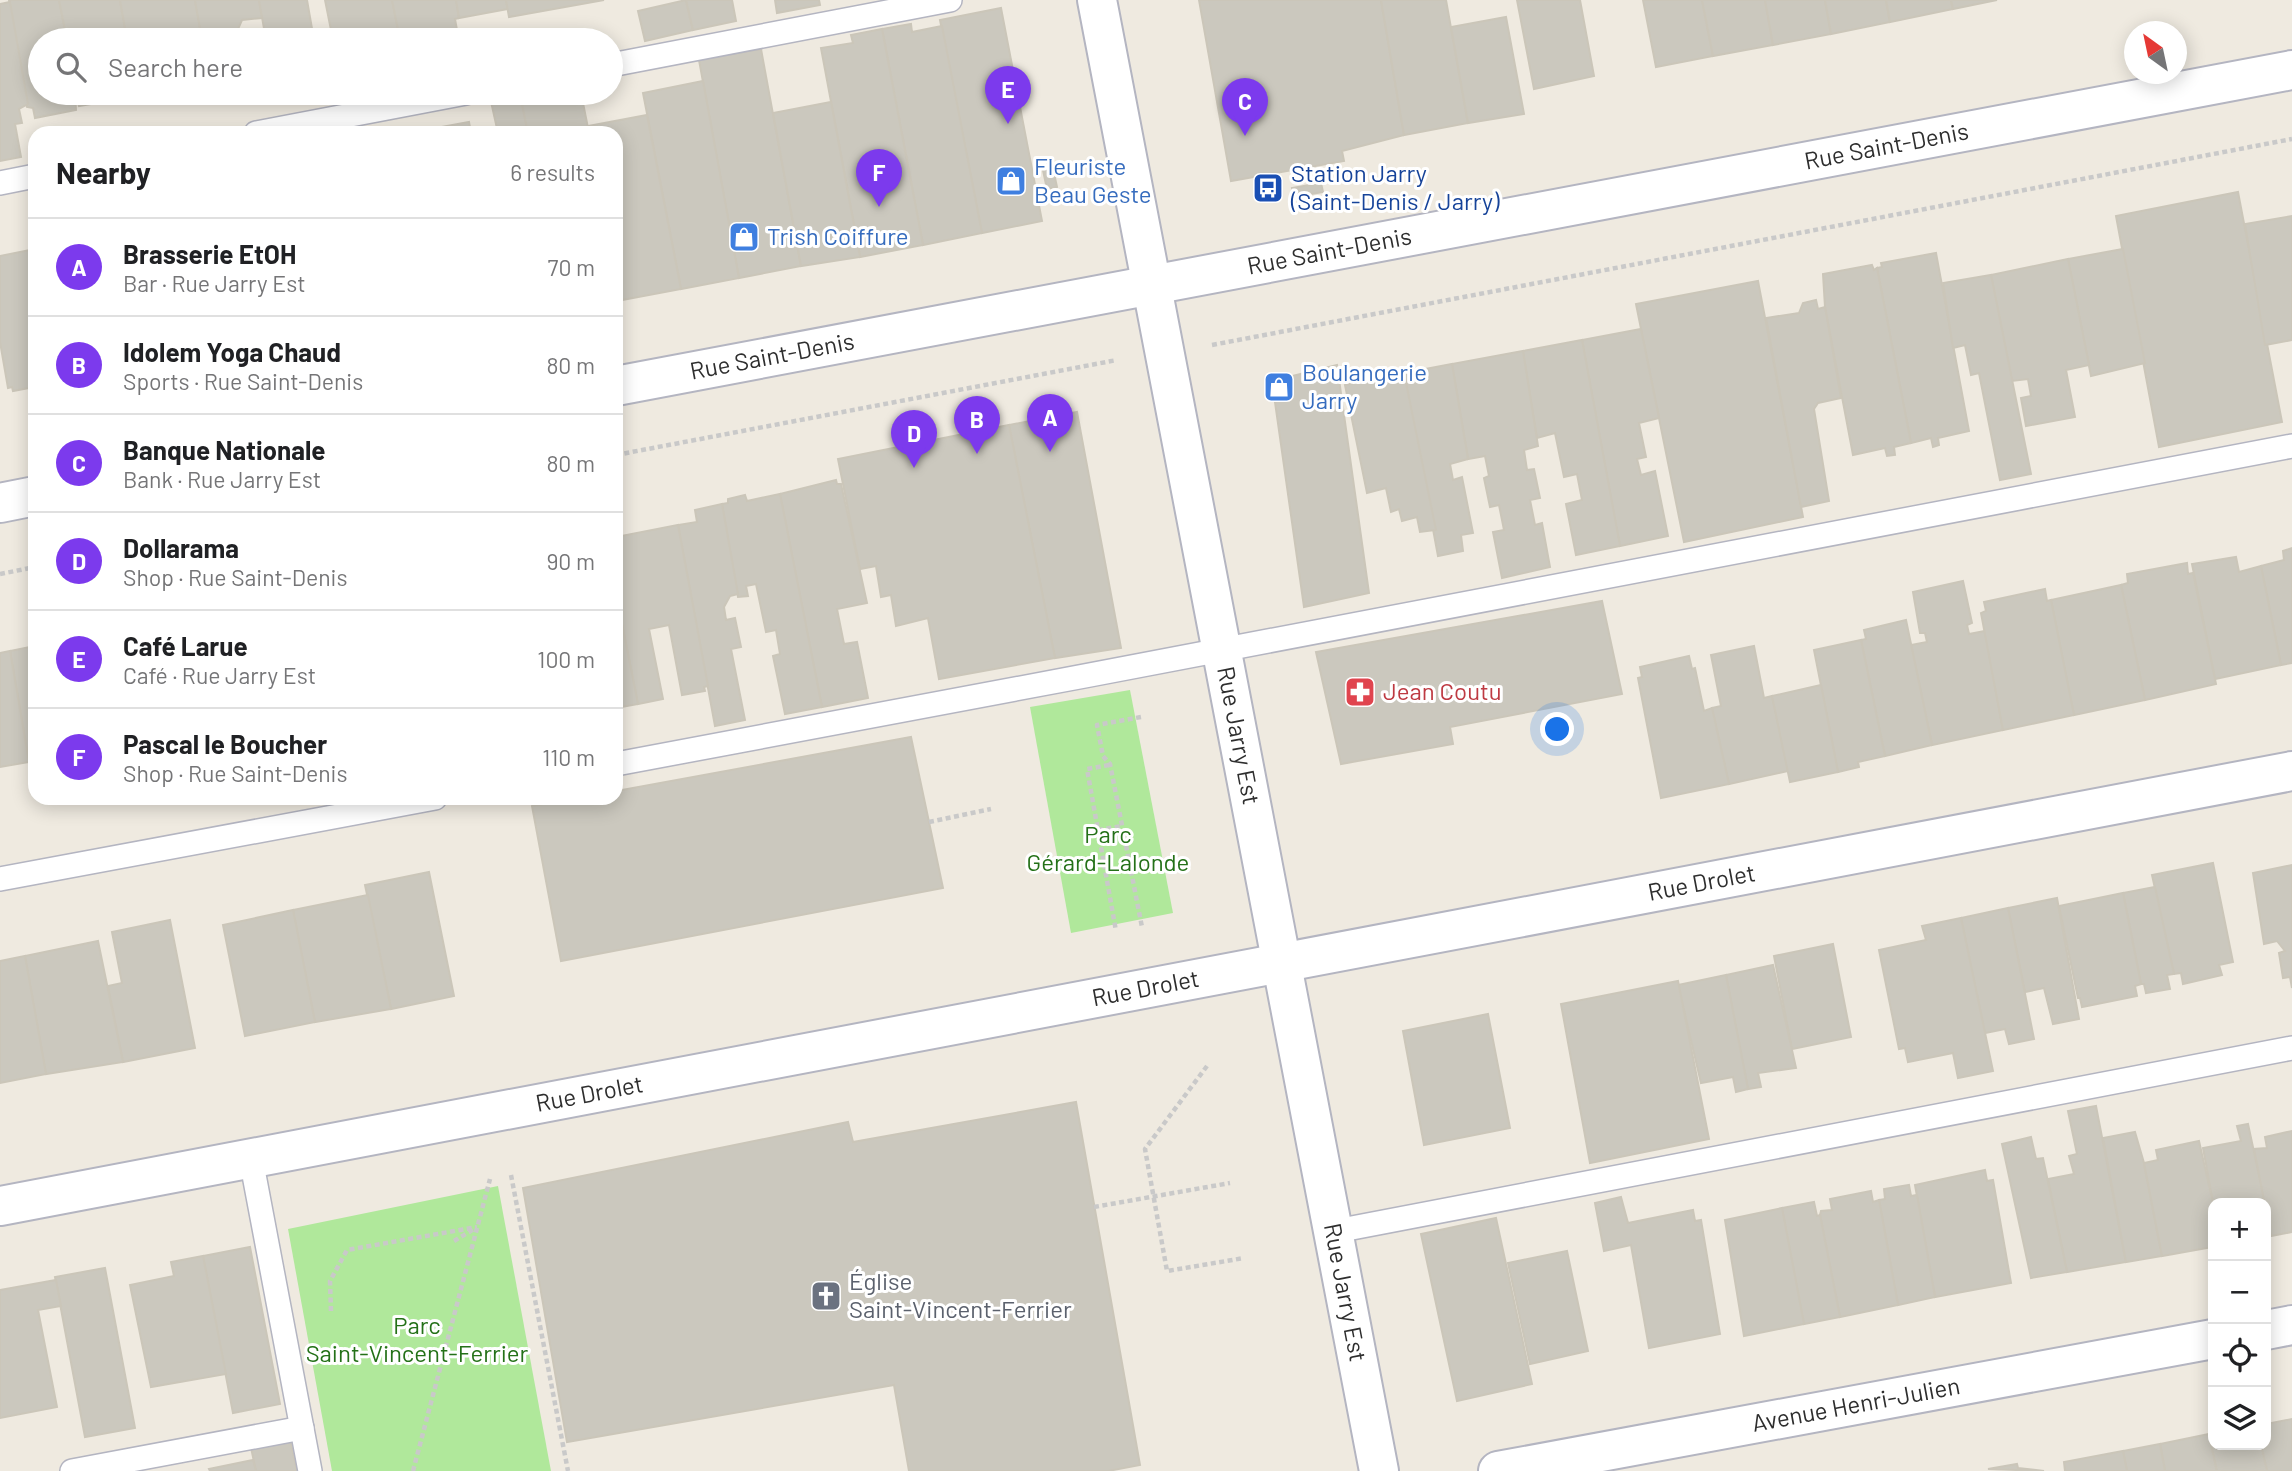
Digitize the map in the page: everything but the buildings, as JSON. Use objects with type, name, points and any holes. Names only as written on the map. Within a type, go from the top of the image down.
[{"type":"main road","name":"Rue Jarry Est","points":[[1097,0],[1149,286],[1379,1471]]},
{"type":"main road","name":"Rue Saint-Denis","points":[[623,385],[2292,71]]},
{"type":"main road","points":[[0,503],[28,497]]},
{"type":"main road","name":"Rue Drolet","points":[[0,1206],[2292,771]]},
{"type":"main road","points":[[2271,1329],[2292,1325]]},
{"type":"main road","name":"Avenue Henri-Julien","points":[[1499,1471],[2208,1340]]},
{"type":"lane","points":[[623,63],[950,0]]},
{"type":"lane","points":[[293,126],[403,105]]},
{"type":"lane","points":[[0,183],[28,177]]},
{"type":"lane","points":[[623,763],[2292,446]]},
{"type":"lane","points":[[0,879],[397,805]]},
{"type":"lane","points":[[1331,1232],[2292,1048]]},
{"type":"lane","points":[[251,1159],[310,1471]]},
{"type":"lane","points":[[72,1471],[302,1428]]},
{"type":"path","points":[[1245,340],[2292,139]]},
{"type":"path","points":[[623,453],[1054,370]]},
{"type":"path","points":[[0,574],[28,568]]},
{"type":"path","points":[[1141,717],[1097,725],[1103,757],[1110,764],[1142,927]]},
{"type":"path","points":[[1110,764],[1087,769],[1116,931]]},
{"type":"path","points":[[929,822],[991,809]]},
{"type":"path","points":[[1098,830],[1122,826]]},
{"type":"path","points":[[1207,1066],[1145,1149],[1167,1271],[1244,1258]]},
{"type":"path","points":[[511,1175],[568,1471]]},
{"type":"path","points":[[413,1471],[490,1179]]},
{"type":"path","points":[[1094,1207],[1230,1182]]},
{"type":"path","points":[[454,1241],[477,1227]]},
{"type":"path","points":[[331,1311],[330,1282],[347,1251],[477,1227]]},
{"type":"green space","name":"Parc Gérard-Lalonde","points":[[1130,690],[1173,913],[1071,933],[1030,707]]},
{"type":"green space","name":"Parc Saint-Vincent-Ferrier","points":[[498,1186],[551,1471],[332,1471],[288,1229]]},
{"type":"place","name":"Café Larue","points":[[1008,124]]},
{"type":"place","name":"Banque Nationale","points":[[1245,136]]},
{"type":"place","name":"Fleuriste Beau Geste","points":[[1011,181]]},
{"type":"place","name":"Station Jarry (Saint-Denis / Jarry)","points":[[1268,188]]},
{"type":"place","name":"Pascal le Boucher","points":[[879,207]]},
{"type":"place","name":"Trish Coiffure","points":[[744,237]]},
{"type":"place","name":"Boulangerie Jarry","points":[[1279,387]]},
{"type":"place","name":"Brasserie EtOH","points":[[1050,452]]},
{"type":"place","name":"Idolem Yoga Chaud","points":[[977,454]]},
{"type":"place","name":"Dollarama","points":[[914,468]]},
{"type":"place","name":"Jean Coutu","points":[[1360,692]]},
{"type":"place","name":"Église Saint-Vincent-Ferrier","points":[[826,1296]]}]
